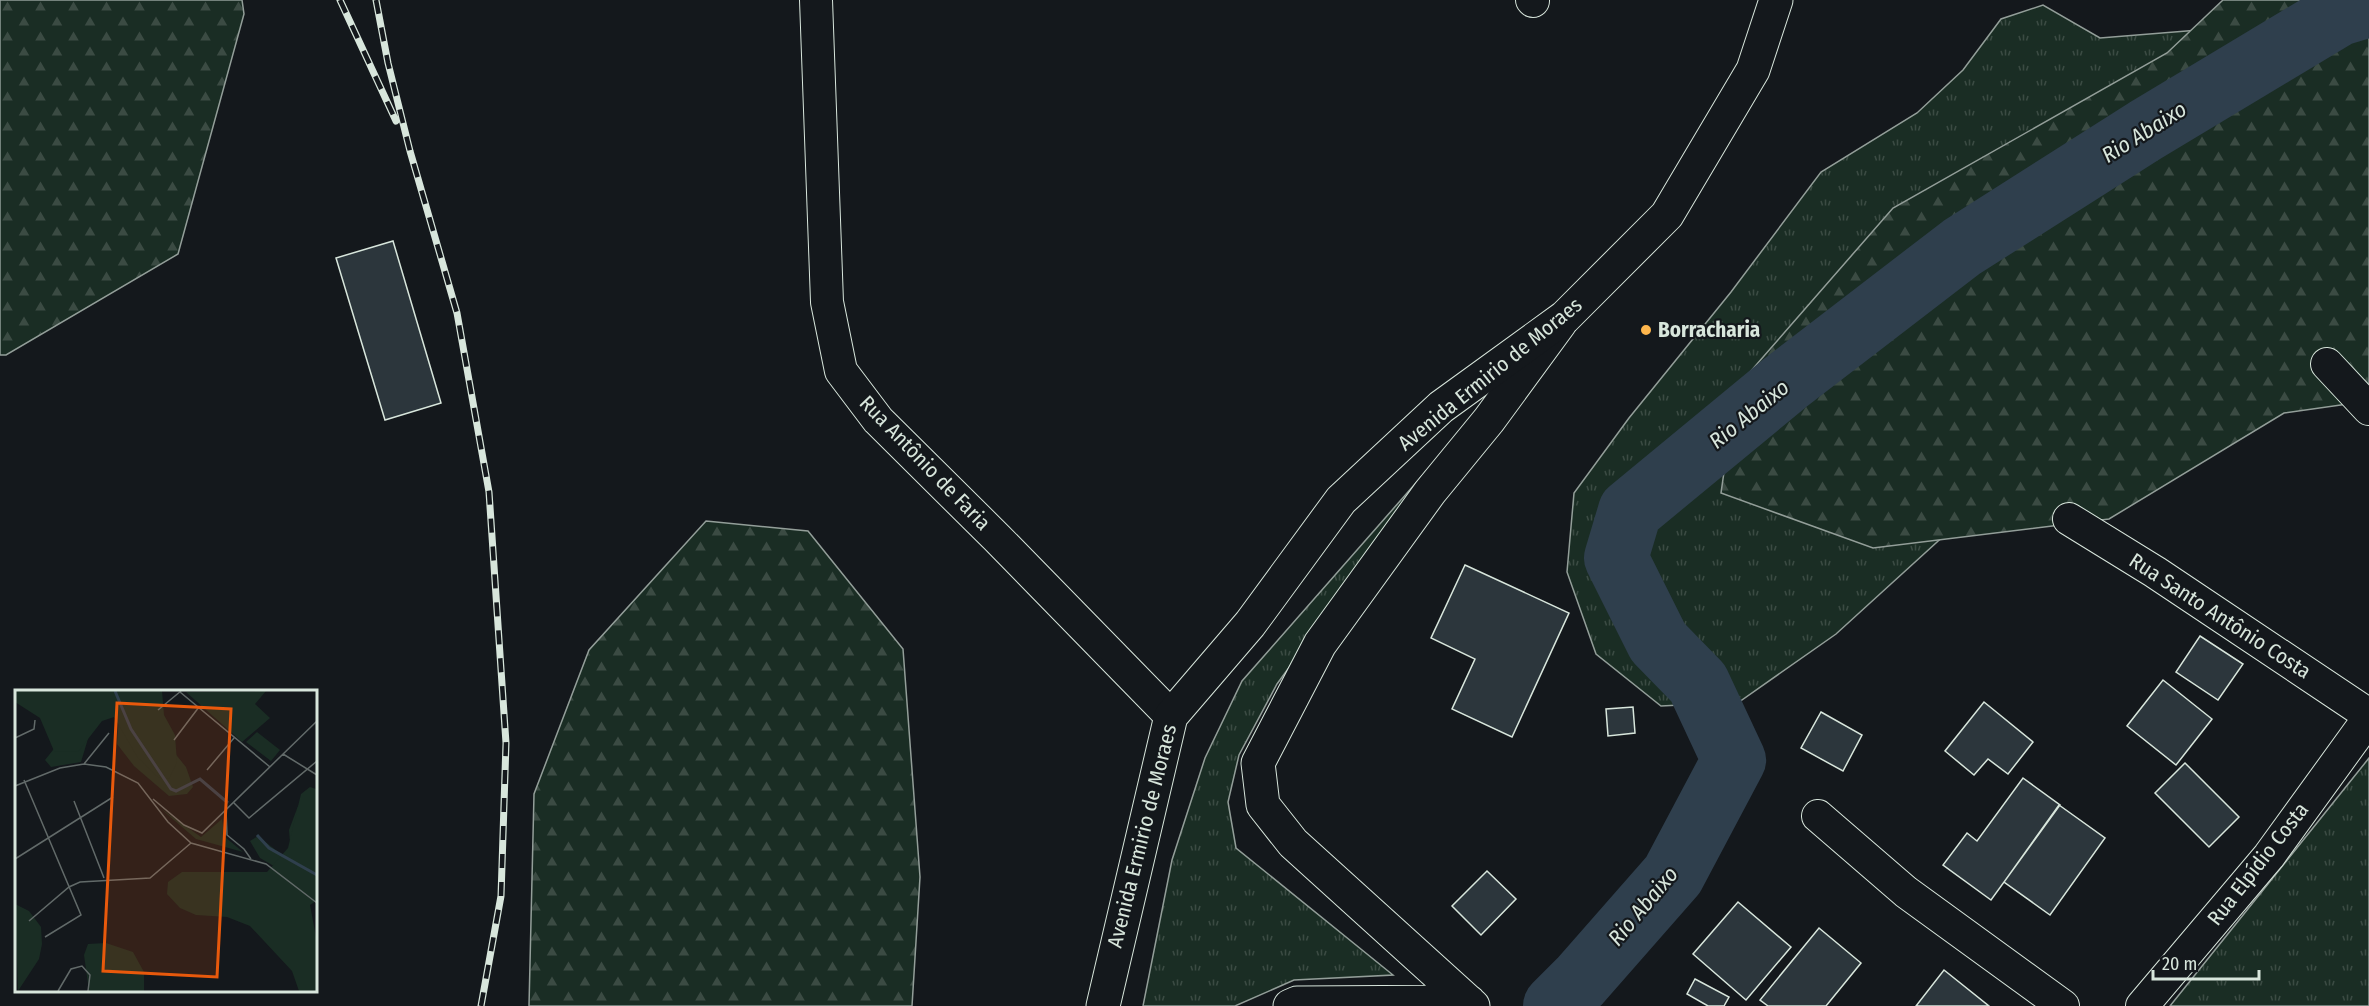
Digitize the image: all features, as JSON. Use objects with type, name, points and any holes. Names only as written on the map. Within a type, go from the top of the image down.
[{"type":"main road","name":"Avenida Ermirio de Moraes","points":[[1102,1006],[1171,716],[1250,624],[1341,500],[1441,407],[1565,317],[1667,215],[1753,70],[1776,0]]},
{"type":"main road","points":[[1471,1004],[1293,843],[1263,805],[1258,764],[1320,644],[1430,492],[1489,420],[1565,317]]},
{"type":"main road","points":[[1290,1006],[1297,1003],[1471,1004]]},
{"type":"street","name":"Rua Antônio de Faria","points":[[816,0],[827,302],[841,371],[878,420],[1171,716]]},
{"type":"street","points":[[2327,364],[2369,409]]},
{"type":"street","name":"Rua Santo Antônio Costa","points":[[2069,519],[2155,572],[2369,716]]},
{"type":"street","name":"Rua Elpídio Costa","points":[[2142,1006],[2269,856],[2369,716]]},
{"type":"street","points":[[1818,816],[1906,892],[2063,1006]]},
{"type":"green space","points":[[0,0],[242,0],[244,14],[178,254],[6,355],[0,355]]},
{"type":"green space","points":[[2223,0],[2369,0],[2369,401],[2284,413],[2109,519],[1873,548],[1721,493],[1736,388],[1893,208],[2167,53]]},
{"type":"green space","points":[[2369,0],[2148,350],[1836,634],[1739,702],[1661,706],[1596,654],[1567,572],[1574,493],[1629,418],[1731,292],[1821,172],[1917,113],[1963,70],[2001,19],[2043,5],[2100,38],[2199,30]]},
{"type":"green space","points":[[1465,427],[1277,684],[1239,755],[1228,802],[1236,848],[1393,975],[1294,980],[1235,1006],[1143,1006],[1172,860],[1205,758],[1242,681]]},
{"type":"green space","points":[[706,521],[808,531],[903,649],[920,877],[912,1006],[529,1006],[534,794],[589,650]]},
{"type":"green space","points":[[2369,758],[2369,1006],[2170,1006]]},
{"type":"building","points":[[393,241],[441,403],[385,420],[336,258]]},
{"type":"building","points":[[1465,565],[1569,613],[1512,737],[1452,709],[1475,659],[1431,638]]},
{"type":"building","points":[[2200,636],[2243,664],[2218,700],[2176,672]]},
{"type":"building","points":[[2163,680],[2212,719],[2176,765],[2127,726]]},
{"type":"building","points":[[1984,702],[2033,742],[2008,774],[1988,759],[1974,775],[1945,751]]},
{"type":"building","points":[[1633,707],[1635,733],[1608,736],[1606,709]]},
{"type":"building","points":[[1821,712],[1862,735],[1843,771],[1801,748]]},
{"type":"building","points":[[2185,763],[2239,817],[2209,847],[2155,793]]},
{"type":"building","points":[[2023,778],[2060,805],[1991,900],[1943,865],[1967,833],[1977,841]]},
{"type":"building","points":[[2059,805],[2105,838],[2050,915],[2004,882]]},
{"type":"building","points":[[1487,871],[1516,899],[1481,935],[1452,906]]},
{"type":"building","points":[[1738,902],[1791,947],[1746,1000],[1693,954]]},
{"type":"building","points":[[1819,928],[1861,963],[1826,1006],[1768,1006],[1760,1000]]},
{"type":"building","points":[[1944,970],[1989,1006],[1916,1006]]},
{"type":"building","points":[[1695,979],[1729,997],[1724,1006],[1708,1006],[1687,994]]},
{"type":"waterway","name":"Rio Abaixo","points":[[1555,1006],[1580,981],[1673,875],[1734,760],[1698,683],[1658,642],[1616,558],[1630,511],[1785,383],[1962,247],[2146,130],[2339,14],[2369,5]]},
{"type":"railway","points":[[340,0],[396,121]]},
{"type":"railway","points":[[376,0],[388,63],[410,151],[457,313],[489,492],[506,743],[501,896],[481,1006]]},
{"type":"place","name":"Borracharia","points":[[1646,330]]}]
